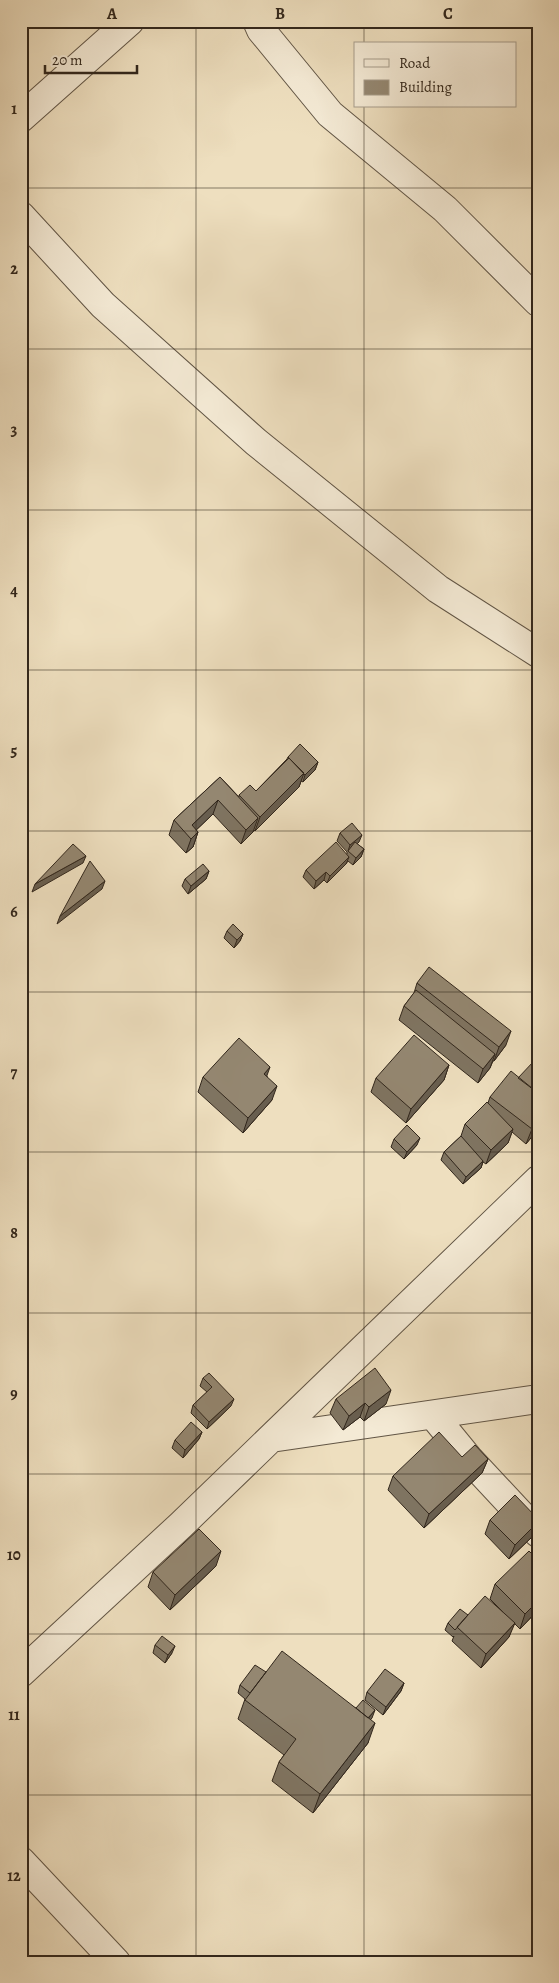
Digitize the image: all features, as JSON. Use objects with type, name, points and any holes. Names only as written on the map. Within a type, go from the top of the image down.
[{"type":"street","points":[[21,118],[130,21]]},
{"type":"street","points":[[257,21],[261,30],[330,114],[445,209],[538,302]]},
{"type":"street","points":[[21,216],[102,305],[256,442],[438,589],[538,652]]},
{"type":"street","points":[[21,1673],[181,1525],[538,1180]]},
{"type":"street","points":[[271,1438],[538,1399]]},
{"type":"street","points":[[432,1415],[470,1460],[538,1533]]},
{"type":"street","points":[[21,1860],[116,1962]]},
{"type":"building","points":[[300,744],[318,762],[305,775],[288,757]]},
{"type":"building","points":[[289,758],[304,773],[260,817],[239,795],[250,785],[256,791]]},
{"type":"building","points":[[220,777],[258,818],[246,830],[218,800],[192,825],[198,832],[191,839],[174,820]]},
{"type":"building","points":[[352,823],[362,835],[350,845],[340,833]]},
{"type":"building","points":[[336,842],[349,857],[330,876],[326,872],[316,881],[306,870]]},
{"type":"building","points":[[355,842],[364,849],[356,858],[348,851]]},
{"type":"building","points":[[73,844],[86,856],[35,884]]},
{"type":"building","points":[[90,861],[105,881],[60,916]]},
{"type":"building","points":[[203,864],[209,871],[191,886],[185,879]]},
{"type":"building","points":[[233,924],[243,934],[237,940],[227,931]]},
{"type":"building","points":[[429,967],[511,1031],[499,1047],[417,983]]},
{"type":"building","points":[[416,990],[495,1054],[483,1069],[404,1006]]},
{"type":"building","points":[[414,1035],[449,1065],[411,1109],[376,1078]]},
{"type":"building","points":[[239,1038],[270,1067],[264,1074],[277,1086],[248,1118],[203,1077]]},
{"type":"building","points":[[534,1061],[538,1065],[538,1093],[518,1078]]},
{"type":"building","points":[[511,1071],[538,1093],[538,1122],[532,1129],[490,1097]]},
{"type":"building","points":[[487,1102],[513,1129],[491,1150],[465,1124]]},
{"type":"building","points":[[407,1125],[420,1138],[407,1152],[394,1139]]},
{"type":"building","points":[[461,1136],[483,1161],[466,1177],[444,1152]]},
{"type":"building","points":[[375,1368],[391,1390],[369,1407],[365,1403],[349,1416],[336,1399]]},
{"type":"building","points":[[209,1373],[234,1399],[209,1422],[193,1405],[212,1387],[203,1378]]},
{"type":"building","points":[[191,1422],[202,1432],[185,1450],[175,1440]]},
{"type":"building","points":[[439,1432],[462,1457],[475,1445],[488,1459],[429,1514],[393,1476]]},
{"type":"building","points":[[515,1495],[538,1519],[538,1522],[515,1545],[490,1520]]},
{"type":"building","points":[[199,1529],[221,1551],[175,1595],[153,1572]]},
{"type":"building","points":[[529,1551],[538,1560],[538,1601],[525,1614],[495,1584]]},
{"type":"building","points":[[485,1596],[515,1623],[486,1654],[457,1627]]},
{"type":"building","points":[[460,1609],[468,1615],[455,1630],[448,1623]]},
{"type":"building","points":[[162,1636],[175,1646],[168,1655],[155,1645]]},
{"type":"building","points":[[282,1651],[375,1723],[320,1794],[279,1762],[296,1739],[245,1700]]},
{"type":"building","points":[[255,1665],[266,1672],[250,1693],[240,1685]]},
{"type":"building","points":[[385,1669],[404,1683],[386,1707],[367,1692]]},
{"type":"building","points":[[363,1700],[375,1710],[368,1718],[356,1708]]}]
